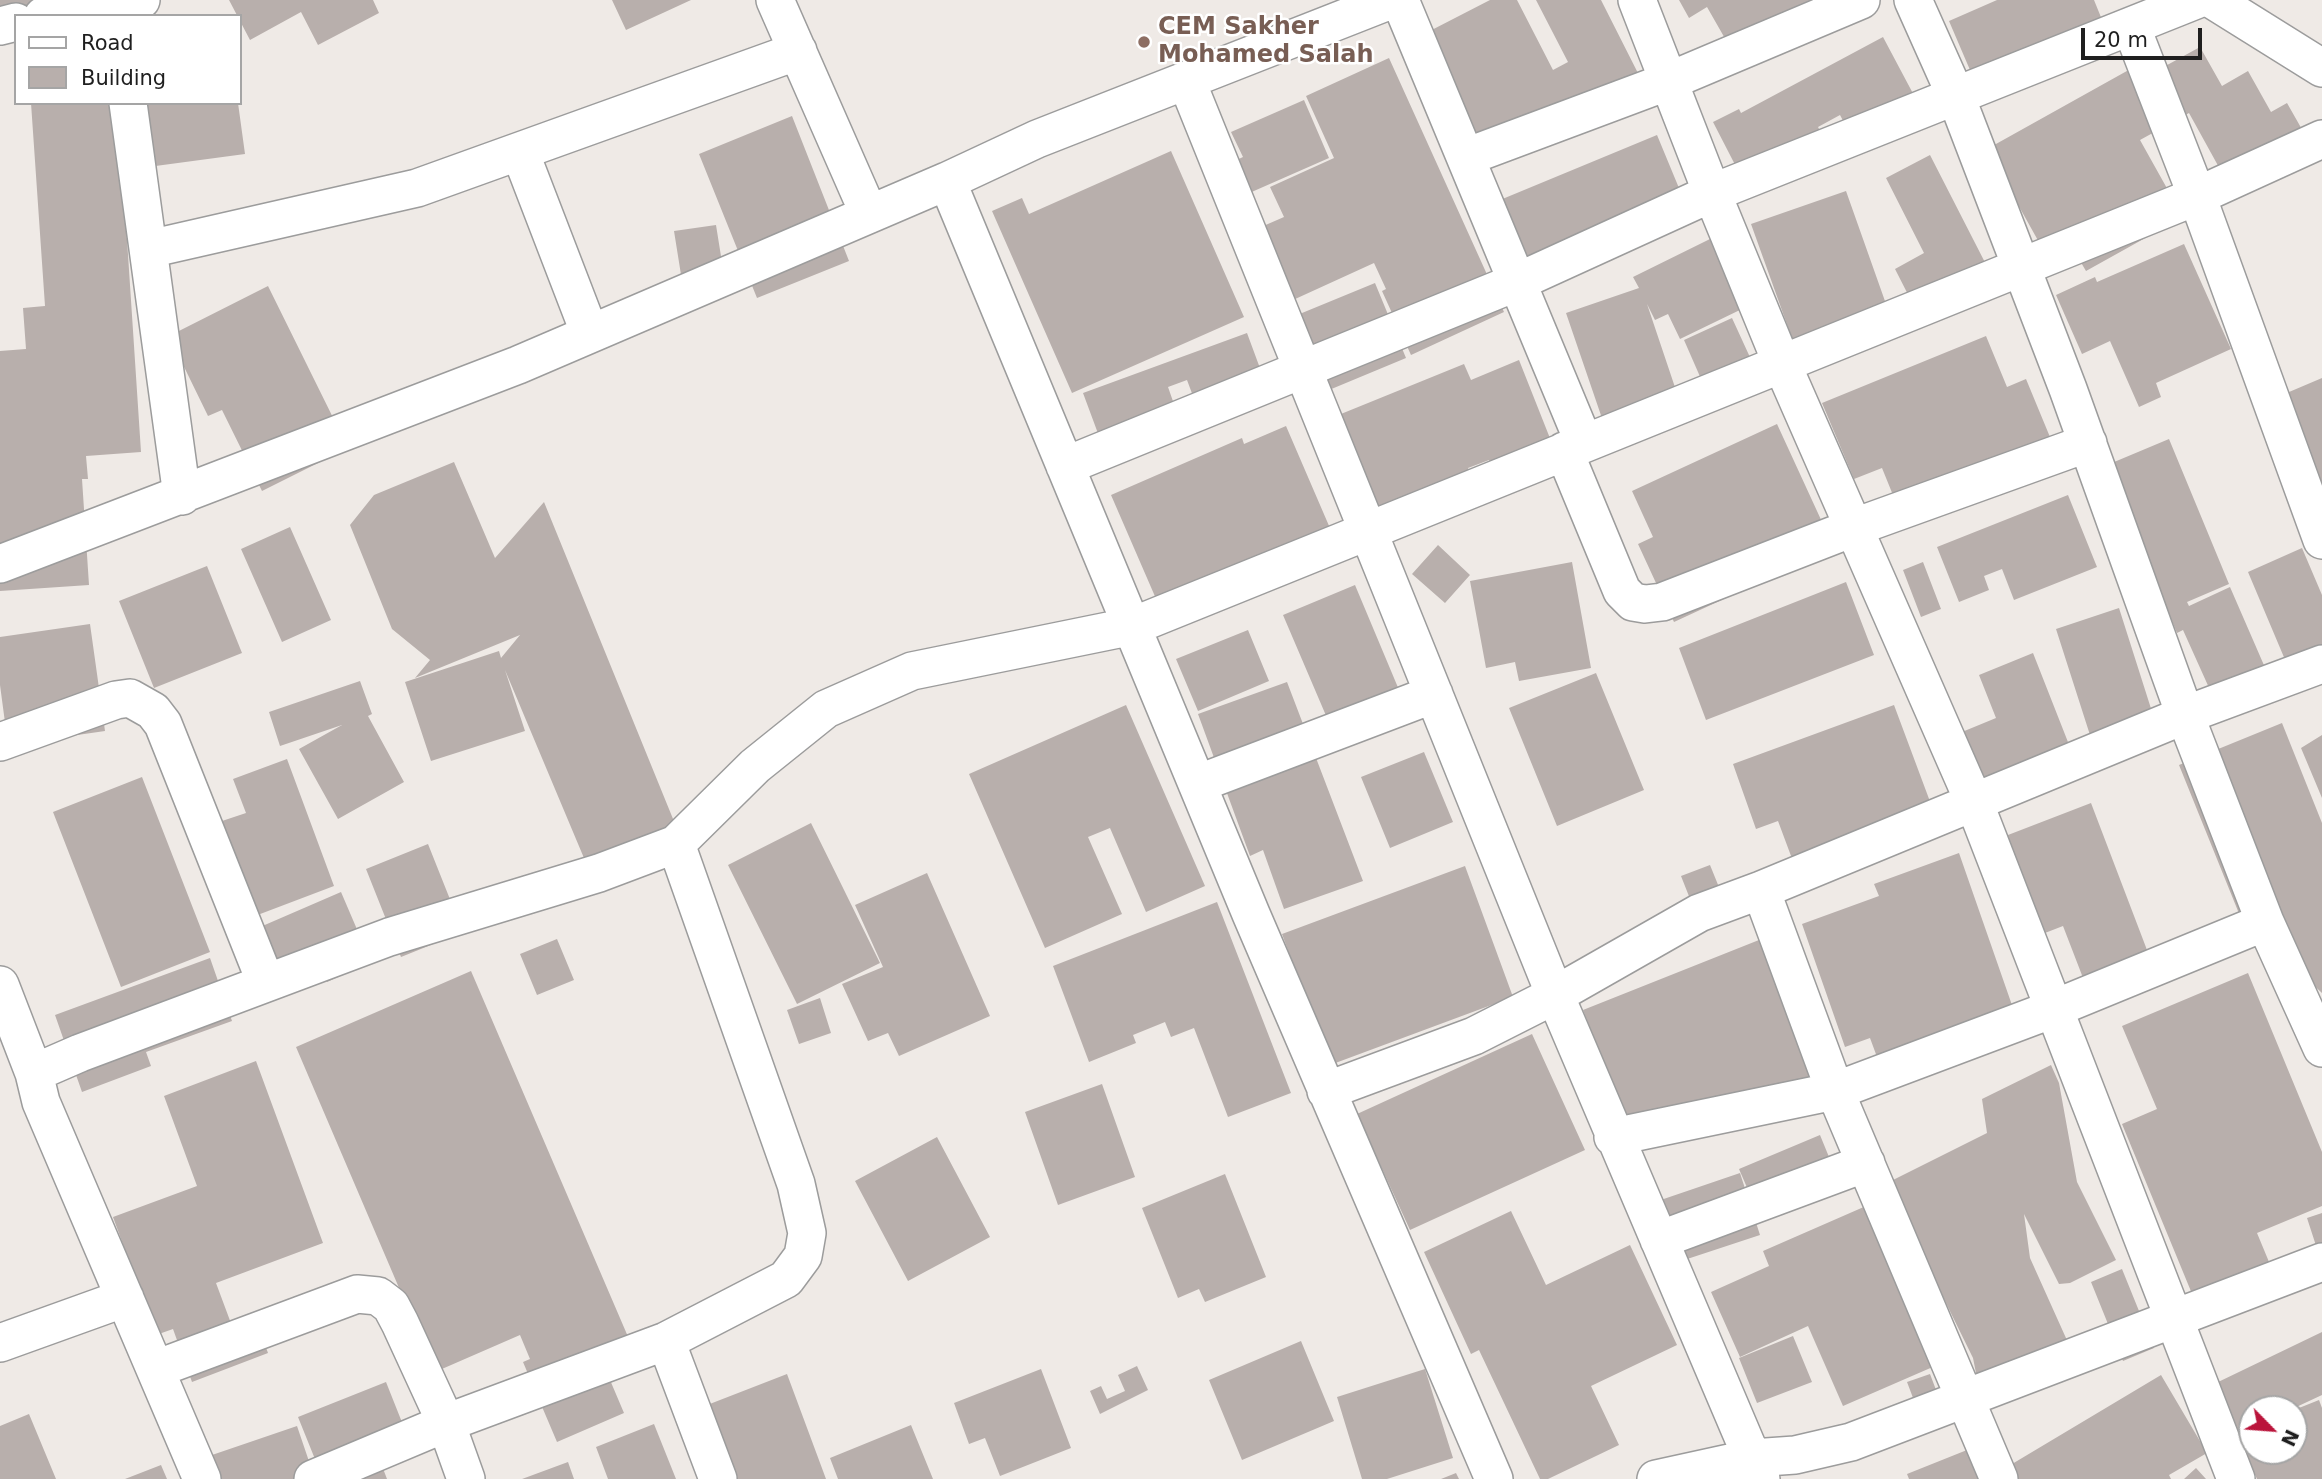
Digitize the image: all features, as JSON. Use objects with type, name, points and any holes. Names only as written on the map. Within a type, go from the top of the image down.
[{"type":"street","points":[[775,0],[869,214]]},
{"type":"street","points":[[0,564],[183,496],[590,334],[947,181],[1037,139],[1391,0]]},
{"type":"street","points":[[1400,0],[1517,282],[1622,591],[1633,602],[1662,602],[1855,527],[2088,443]]},
{"type":"street","points":[[1637,0],[1782,363],[1973,802],[2236,1479]]},
{"type":"street","points":[[1465,157],[1669,81],[1861,0]]},
{"type":"street","points":[[1913,0],[1955,94],[2021,266],[2088,443],[2185,715],[2264,922],[2322,1048]]},
{"type":"street","points":[[1065,466],[1517,282],[1712,192],[2196,0]]},
{"type":"street","points":[[2213,0],[2322,68]]},
{"type":"street","points":[[61,14],[124,7]]},
{"type":"street","points":[[2131,26],[2197,196],[2322,540]]},
{"type":"street","points":[[149,249],[417,188],[797,51]]},
{"type":"street","points":[[1187,82],[1555,995],[1756,1468]]},
{"type":"street","points":[[128,105],[183,496]]},
{"type":"street","points":[[34,1073],[389,937],[599,873],[676,844],[755,766],[826,709],[912,671],[1133,626],[2197,196],[2322,139]]},
{"type":"street","points":[[520,152],[590,334]]},
{"type":"street","points":[[947,181],[1326,1091],[1494,1479]]},
{"type":"street","points":[[1326,1091],[1474,1035],[1555,995],[1699,913],[2185,715],[2322,664]]},
{"type":"street","points":[[1197,784],[1434,694]]},
{"type":"street","points":[[0,742],[116,700],[130,698],[153,711],[163,724],[267,983]]},
{"type":"street","points":[[313,1479],[446,1423],[666,1341],[786,1279],[803,1256],[807,1233],[796,1184],[676,844]]},
{"type":"street","points":[[1761,890],[1835,1091],[1999,1479]]},
{"type":"street","points":[[1614,1137],[1835,1091],[2053,1009],[2264,922]]},
{"type":"street","points":[[0,985],[34,1073],[41,1102],[202,1479]]},
{"type":"street","points":[[1659,1240],[1866,1163]]},
{"type":"street","points":[[1656,1479],[1756,1468],[1795,1455],[1851,1442],[2322,1262]]},
{"type":"street","points":[[156,1369],[357,1294],[378,1296],[395,1315],[446,1423],[466,1479]]},
{"type":"street","points":[[0,1343],[125,1298]]},
{"type":"street","points":[[666,1341],[718,1479]]},
{"type":"building","points":[[0,0],[38,0],[42,14],[14,14],[14,23],[0,27]]},
{"type":"building","points":[[229,0],[373,0],[379,13],[318,45],[301,12],[250,40],[242,25],[242,14],[236,14]]},
{"type":"building","points":[[612,0],[691,0],[626,30]]},
{"type":"building","points":[[1490,0],[1517,0],[1553,70],[1568,62],[1536,0],[1601,0],[1646,89],[1489,168],[1422,35]]},
{"type":"building","points":[[1679,0],[1832,0],[1735,56],[1707,7],[1689,18]]},
{"type":"building","points":[[1997,0],[2094,0],[2111,42],[1979,91],[1949,21]]},
{"type":"building","points":[[1883,37],[1926,118],[1860,153],[1840,115],[1818,127],[1827,144],[1746,186],[1713,122],[1739,109],[1741,113]]},
{"type":"building","points":[[2200,47],[2222,86],[2248,71],[2271,112],[2287,103],[2312,147],[2232,191],[2189,113],[2140,140],[2183,217],[2086,271],[2073,249],[2050,262],[1987,149],[2143,62],[2149,75]]},
{"type":"building","points":[[1389,58],[1504,312],[1411,355],[1382,291],[1386,289],[1374,263],[1293,300],[1261,227],[1284,217],[1270,187],[1334,158],[1306,96]]},
{"type":"building","points":[[1304,100],[1329,158],[1238,198],[1224,166],[1243,157],[1231,132]]},
{"type":"building","points":[[31,105],[118,105],[141,452],[86,456],[88,479],[82,479],[89,585],[0,591],[0,351],[26,349],[23,308],[45,306]]},
{"type":"building","points":[[140,105],[238,105],[245,154],[148,167]]},
{"type":"building","points":[[792,116],[849,261],[757,298],[699,154]]},
{"type":"building","points":[[1657,135],[1686,205],[1527,268],[1500,200]]},
{"type":"building","points":[[1171,151],[1244,317],[1072,393],[992,211],[1022,198],[1029,214]]},
{"type":"building","points":[[1930,155],[1995,282],[1921,320],[1895,269],[1924,253],[1886,178]]},
{"type":"building","points":[[1846,191],[1897,335],[1803,369],[1751,224]]},
{"type":"building","points":[[716,225],[724,275],[682,281],[674,231]]},
{"type":"building","points":[[1710,239],[1744,308],[1680,339],[1668,314],[1655,320],[1647,304],[1687,423],[1658,432],[1606,430],[1566,313],[1639,288],[1633,277]]},
{"type":"building","points":[[2184,244],[2231,349],[2156,383],[2161,397],[2139,407],[2110,341],[2082,354],[2056,295],[2095,277],[2097,282]]},
{"type":"building","points":[[1375,283],[1406,358],[1317,395],[1285,320]]},
{"type":"building","points":[[268,286],[348,448],[262,491],[222,410],[208,416],[169,336]]},
{"type":"building","points":[[1732,318],[1754,366],[1705,388],[1684,340]]},
{"type":"building","points":[[1247,333],[1271,398],[1203,423],[1187,380],[1168,387],[1182,427],[1106,455],[1083,393]]},
{"type":"building","points":[[1986,336],[2007,387],[2026,379],[2057,454],[1897,505],[1882,468],[1854,479],[1822,403]]},
{"type":"building","points":[[1519,360],[1559,461],[1499,485],[1489,460],[1468,468],[1481,498],[1385,536],[1336,416],[1464,364],[1471,380]]},
{"type":"building","points":[[2322,378],[2322,494],[2282,395]]},
{"type":"building","points":[[1777,424],[1834,548],[1674,622],[1638,544],[1653,537],[1632,491]]},
{"type":"building","points":[[1286,426],[1342,556],[1170,631],[1111,495],[1242,438],[1244,444]]},
{"type":"building","points":[[2169,439],[2229,584],[2187,602],[2189,606],[2230,587],[2273,686],[2219,710],[2183,630],[2177,633],[2107,465]]},
{"type":"building","points":[[454,462],[495,558],[544,502],[682,841],[589,870],[505,670],[525,731],[431,761],[405,682],[499,651],[501,658],[520,635],[415,678],[430,660],[392,629],[350,525],[374,495]]},
{"type":"building","points":[[2068,495],[2097,567],[2014,600],[2002,569],[1984,576],[1989,590],[1959,602],[1937,547]]},
{"type":"building","points":[[290,527],[331,620],[282,642],[241,549]]},
{"type":"building","points":[[1438,545],[1470,575],[1445,603],[1412,574]]},
{"type":"building","points":[[2302,548],[2322,595],[2322,669],[2294,681],[2248,572]]},
{"type":"building","points":[[1572,562],[1591,668],[1519,681],[1515,662],[1486,668],[1470,581]]},
{"type":"building","points":[[1923,562],[1941,609],[1921,617],[1903,570]]},
{"type":"building","points":[[207,566],[242,653],[154,688],[119,601]]},
{"type":"building","points":[[1846,582],[1874,655],[1706,720],[1679,648]]},
{"type":"building","points":[[1355,585],[1407,709],[1336,739],[1283,615]]},
{"type":"building","points":[[2119,608],[2161,740],[2098,760],[2056,629]]},
{"type":"building","points":[[90,624],[105,731],[8,745],[0,685],[0,637]]},
{"type":"building","points":[[1248,630],[1269,681],[1198,711],[1176,659]]},
{"type":"building","points":[[2033,653],[2077,765],[1988,800],[1962,732],[1996,718],[1979,675]]},
{"type":"building","points":[[1596,673],[1644,790],[1557,826],[1509,708]]},
{"type":"building","points":[[360,681],[372,714],[368,716],[404,782],[338,819],[299,749],[342,725],[280,746],[269,712]]},
{"type":"building","points":[[1287,682],[1363,881],[1284,909],[1263,850],[1250,856],[1198,714]]},
{"type":"building","points":[[1126,705],[1205,886],[1146,912],[1110,828],[1088,837],[1122,914],[1045,948],[969,774]]},
{"type":"building","points":[[1894,705],[1941,831],[1797,872],[1778,821],[1756,829],[1733,764]]},
{"type":"building","points":[[2282,723],[2322,823],[2322,993],[2240,916],[2179,765]]},
{"type":"building","points":[[2322,735],[2322,798],[2301,748]]},
{"type":"building","points":[[1424,752],[1453,822],[1390,848],[1361,777]]},
{"type":"building","points":[[287,759],[334,886],[247,919],[213,824],[246,813],[233,779]]},
{"type":"building","points":[[142,777],[210,952],[121,987],[53,812]]},
{"type":"building","points":[[2091,803],[2155,971],[2090,996],[2063,926],[2032,938],[1995,840]]},
{"type":"building","points":[[811,823],[880,963],[797,1004],[728,865]]},
{"type":"building","points":[[428,844],[463,932],[401,957],[366,869]]},
{"type":"building","points":[[1959,853],[2021,1031],[1887,1084],[1870,1038],[1845,1047],[1802,924],[1879,896],[1874,884]]},
{"type":"building","points":[[1710,865],[1725,902],[1696,914],[1681,876]]},
{"type":"building","points":[[1465,866],[1513,997],[1330,1065],[1282,934]]},
{"type":"building","points":[[927,873],[990,1016],[899,1056],[888,1033],[868,1041],[842,984],[883,967],[855,905]]},
{"type":"building","points":[[341,892],[371,962],[327,982],[320,968],[286,983],[237,937]]},
{"type":"building","points":[[1217,902],[1291,1093],[1228,1117],[1194,1028],[1171,1037],[1165,1022],[1133,1035],[1136,1043],[1089,1062],[1053,966]]},
{"type":"building","points":[[557,939],[574,980],[537,995],[520,954]]},
{"type":"building","points":[[1759,940],[1814,1079],[1632,1136],[1583,1010]]},
{"type":"building","points":[[210,958],[232,1021],[146,1052],[151,1066],[82,1092],[55,1015]]},
{"type":"building","points":[[471,971],[641,1367],[610,1380],[624,1413],[557,1442],[523,1362],[530,1359],[520,1335],[435,1372],[296,1047]]},
{"type":"building","points":[[2248,973],[2322,1152],[2322,1206],[2257,1233],[2279,1286],[2202,1318],[2122,1124],[2157,1109],[2122,1026]]},
{"type":"building","points":[[820,998],[831,1033],[799,1044],[787,1010]]},
{"type":"building","points":[[1532,1034],[1585,1150],[1410,1230],[1357,1114]]},
{"type":"building","points":[[256,1061],[323,1243],[216,1283],[232,1326],[255,1317],[268,1353],[192,1382],[173,1329],[156,1335],[113,1217],[197,1186],[164,1096]]},
{"type":"building","points":[[2051,1065],[2059,1083],[2077,1182],[2116,1260],[2070,1283],[2059,1284],[2024,1214],[2030,1258],[2079,1367],[1991,1405],[1976,1373],[1973,1358],[1887,1183],[1987,1133],[1982,1099]]},
{"type":"building","points":[[1102,1084],[1135,1177],[1058,1205],[1025,1112]]},
{"type":"building","points":[[1820,1135],[1838,1179],[1758,1213],[1739,1169]]},
{"type":"building","points":[[937,1137],[990,1237],[908,1281],[855,1181]]},
{"type":"building","points":[[1740,1173],[1760,1235],[1669,1265],[1649,1204]]},
{"type":"building","points":[[1225,1174],[1266,1277],[1205,1302],[1199,1289],[1178,1298],[1142,1208]]},
{"type":"building","points":[[1866,1206],[1935,1366],[1843,1406],[1808,1326],[1740,1357],[1711,1292],[1769,1266],[1763,1251]]},
{"type":"building","points":[[1511,1211],[1546,1285],[1630,1245],[1677,1345],[1591,1386],[1619,1445],[1548,1479],[1540,1479],[1479,1350],[1471,1354],[1424,1252]]},
{"type":"building","points":[[2322,1213],[2322,1261],[2321,1261],[2307,1218]]},
{"type":"building","points":[[2122,1269],[2154,1348],[2123,1361],[2091,1282]]},
{"type":"building","points":[[2322,1332],[2322,1395],[2308,1402],[2308,1395],[2238,1395],[2238,1437],[2214,1384]]},
{"type":"building","points":[[1793,1336],[1812,1382],[1757,1403],[1739,1358]]},
{"type":"building","points":[[1301,1341],[1334,1421],[1242,1460],[1209,1380]]},
{"type":"building","points":[[1137,1366],[1148,1390],[1100,1414],[1090,1391],[1101,1386],[1107,1399],[1125,1391],[1118,1375]]},
{"type":"building","points":[[1041,1369],[1071,1448],[1000,1476],[985,1438],[969,1444],[954,1403]]},
{"type":"building","points":[[1425,1369],[1453,1458],[1387,1479],[1362,1479],[1337,1397]]},
{"type":"building","points":[[787,1374],[826,1479],[729,1479],[702,1407]]},
{"type":"building","points":[[1930,1374],[1944,1411],[1921,1419],[1907,1382]]},
{"type":"building","points":[[2161,1375],[2207,1453],[2169,1475],[2171,1479],[2007,1479],[2002,1470]]},
{"type":"building","points":[[386,1382],[411,1445],[379,1458],[387,1479],[362,1479],[358,1471],[323,1479],[298,1417]]},
{"type":"building","points":[[2319,1400],[2322,1408],[2322,1479],[2257,1479],[2251,1465],[2308,1465],[2308,1404]]},
{"type":"building","points":[[29,1414],[56,1479],[0,1479],[0,1426]]},
{"type":"building","points":[[654,1424],[676,1479],[608,1479],[596,1447]]},
{"type":"building","points":[[911,1425],[933,1479],[838,1479],[830,1458]]},
{"type":"building","points":[[297,1426],[315,1479],[220,1479],[212,1455]]},
{"type":"building","points":[[1967,1450],[1979,1479],[1909,1479],[1907,1474]]},
{"type":"building","points":[[568,1462],[574,1479],[522,1479]]},
{"type":"building","points":[[161,1465],[167,1479],[125,1479]]},
{"type":"building","points":[[2196,1468],[2206,1479],[2184,1479]]},
{"type":"building","points":[[1456,1473],[1459,1479],[1441,1479]]},
{"type":"place","name":"CEM Sakher Mohamed Salah","points":[[1144,42]]}]
